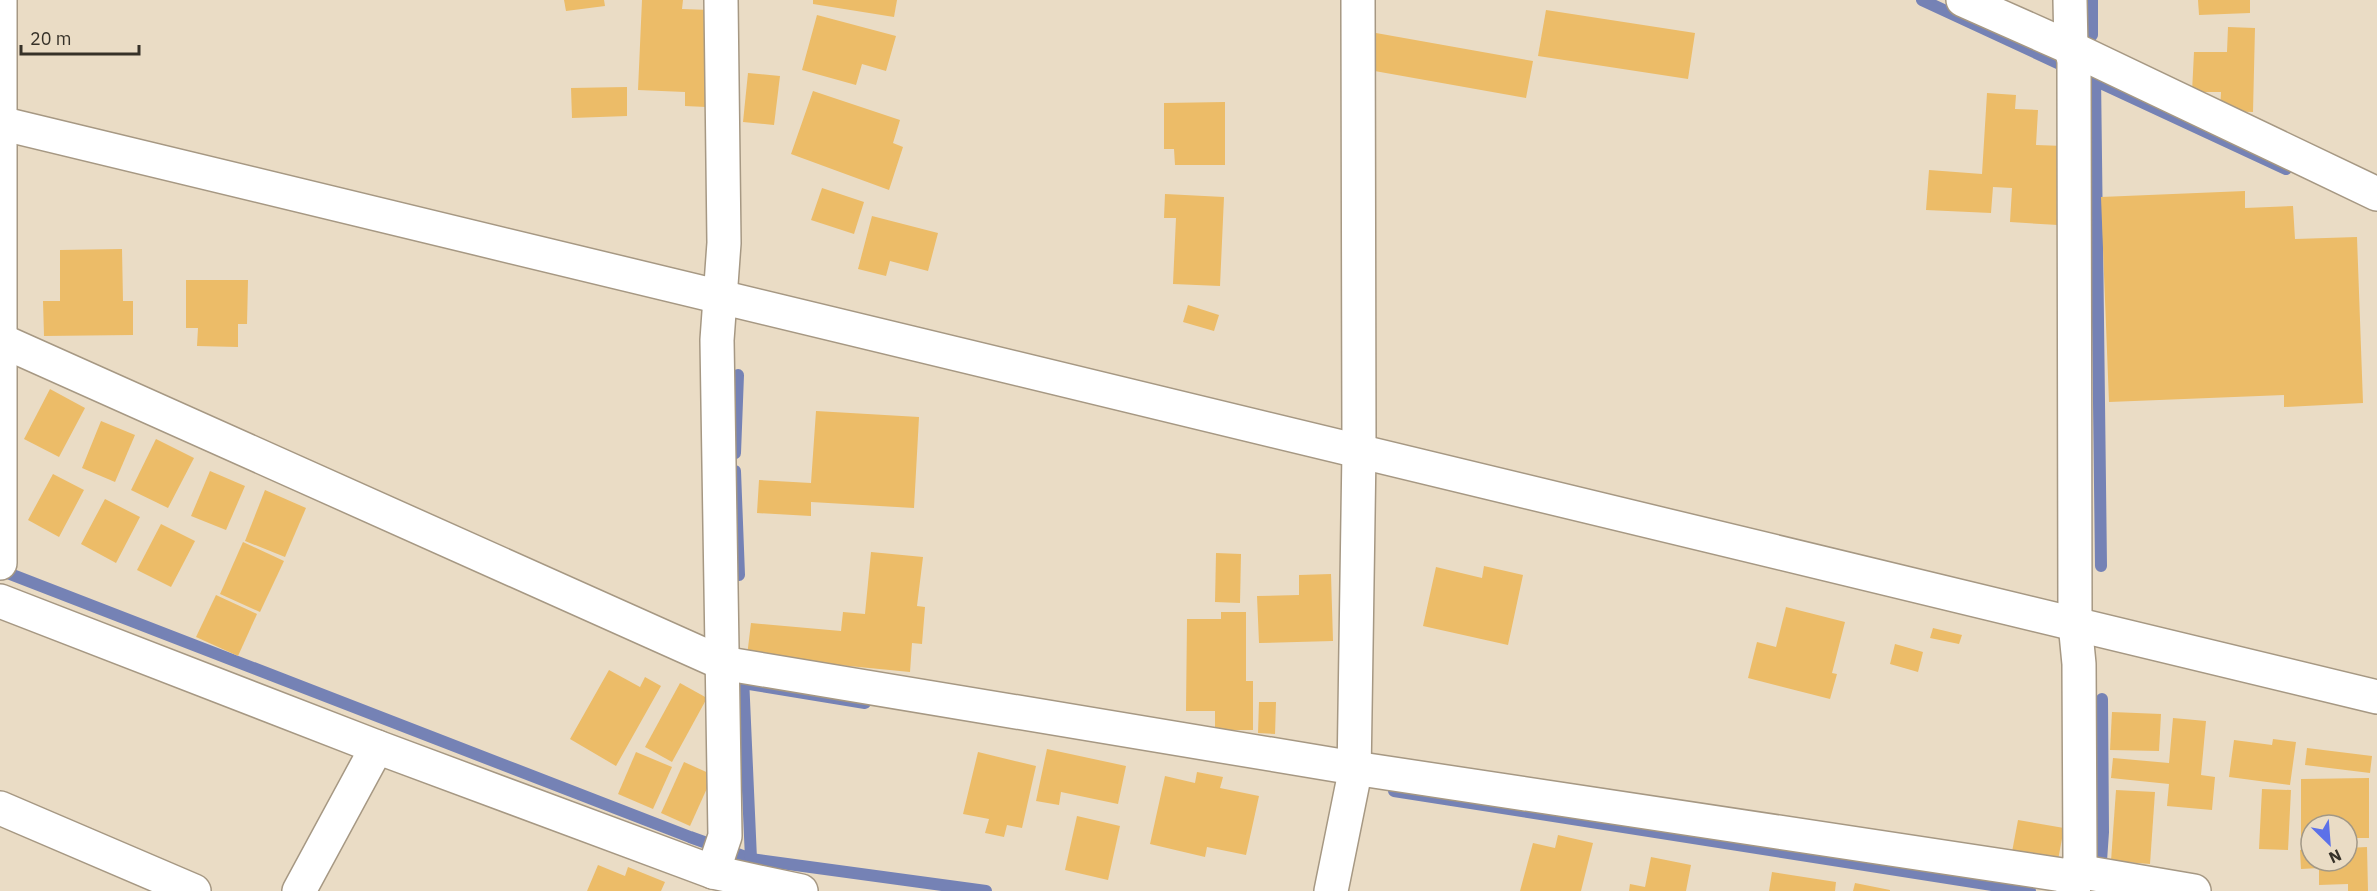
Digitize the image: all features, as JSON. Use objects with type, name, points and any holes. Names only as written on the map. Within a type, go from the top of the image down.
[{"type":"street","points":[[0,0],[0,563]]},
{"type":"street","points":[[719,855],[722,674],[717,340],[724,243],[720,0]]},
{"type":"street","points":[[1331,891],[1353,780],[1359,451],[1358,0]]},
{"type":"street","points":[[1963,0],[2073,63],[2377,194]]},
{"type":"street","points":[[2070,0],[2073,63],[2075,623],[2079,664],[2080,859],[2083,880]]},
{"type":"street","points":[[0,123],[2377,697]]},
{"type":"street","points":[[1,349],[722,674],[1353,780],[2083,880],[2194,891]]},
{"type":"street","points":[[0,602],[377,747],[719,855],[768,888],[801,891]]},
{"type":"street","points":[[299,891],[377,747]]},
{"type":"street","points":[[0,808],[194,891]]},
{"type":"building","points":[[564,0],[604,0],[605,6],[566,11]]},
{"type":"building","points":[[642,0],[683,0],[682,9],[710,10],[706,107],[685,106],[685,92],[638,90]]},
{"type":"building","points":[[813,0],[897,0],[894,17],[813,4]]},
{"type":"building","points":[[2198,0],[2250,0],[2250,13],[2199,15]]},
{"type":"building","points":[[1546,10],[1695,33],[1688,79],[1538,56]]},
{"type":"building","points":[[817,15],[896,36],[886,71],[862,64],[856,85],[802,70]]},
{"type":"building","points":[[2228,27],[2255,28],[2253,112],[2220,111],[2221,92],[2192,92],[2194,52],[2227,52]]},
{"type":"building","points":[[1376,33],[1533,61],[1526,98],[1369,70]]},
{"type":"building","points":[[748,73],[780,76],[774,125],[743,122]]},
{"type":"building","points":[[627,87],[627,116],[572,118],[571,88]]},
{"type":"building","points":[[813,91],[900,120],[893,143],[903,147],[889,190],[791,154]]},
{"type":"building","points":[[1987,93],[2016,95],[2015,109],[2038,110],[2036,145],[2064,146],[2058,225],[2010,222],[2012,188],[1993,187],[1991,213],[1926,210],[1929,170],[1982,174]]},
{"type":"building","points":[[1225,102],[1225,165],[1175,165],[1174,149],[1164,149],[1164,103]]},
{"type":"building","points":[[822,188],[864,202],[854,234],[811,220]]},
{"type":"building","points":[[2245,191],[2245,208],[2293,206],[2295,239],[2357,237],[2363,403],[2284,407],[2284,395],[2109,402],[2101,197]]},
{"type":"building","points":[[1165,194],[1224,197],[1220,286],[1173,284],[1176,218],[1164,218]]},
{"type":"building","points":[[872,216],[938,233],[928,271],[890,261],[886,276],[858,269]]},
{"type":"building","points":[[122,249],[123,301],[133,301],[133,335],[44,336],[43,301],[60,301],[60,250]]},
{"type":"building","points":[[186,280],[248,280],[247,324],[238,324],[238,347],[197,346],[198,328],[186,328]]},
{"type":"building","points":[[1188,305],[1219,315],[1214,331],[1183,322]]},
{"type":"building","points":[[50,389],[85,408],[59,457],[24,439]]},
{"type":"building","points":[[816,411],[919,417],[914,508],[811,502],[811,516],[757,513],[759,480],[811,483]]},
{"type":"building","points":[[101,421],[135,435],[115,482],[82,468]]},
{"type":"building","points":[[156,439],[194,458],[168,508],[131,490]]},
{"type":"building","points":[[210,471],[245,486],[226,530],[191,516]]},
{"type":"building","points":[[53,474],[84,490],[59,537],[28,520]]},
{"type":"building","points":[[265,490],[306,508],[285,557],[245,541]]},
{"type":"building","points":[[105,499],[140,517],[116,563],[81,544]]},
{"type":"building","points":[[161,524],[195,541],[171,587],[137,570]]},
{"type":"building","points":[[243,542],[284,561],[260,612],[220,594]]},
{"type":"building","points":[[871,552],[923,557],[917,606],[925,607],[922,644],[912,643],[910,672],[747,656],[751,623],[841,631],[843,612],[865,614]]},
{"type":"building","points":[[1216,553],[1241,554],[1240,603],[1215,602]]},
{"type":"building","points":[[1484,566],[1523,575],[1508,645],[1423,626],[1436,567],[1482,578]]},
{"type":"building","points":[[1331,574],[1333,641],[1259,643],[1257,596],[1299,595],[1299,575]]},
{"type":"building","points":[[216,595],[257,614],[238,656],[196,637]]},
{"type":"building","points":[[1786,607],[1845,622],[1832,673],[1837,674],[1830,699],[1748,678],[1757,642],[1776,647]]},
{"type":"building","points":[[1221,612],[1246,612],[1246,681],[1253,681],[1253,730],[1215,730],[1215,711],[1186,711],[1187,619],[1221,619]]},
{"type":"building","points":[[1933,628],[1962,635],[1959,644],[1930,638]]},
{"type":"building","points":[[1895,644],[1923,652],[1918,672],[1890,664]]},
{"type":"building","points":[[609,670],[640,687],[645,677],[661,686],[616,766],[570,739]]},
{"type":"building","points":[[680,683],[707,698],[672,762],[645,747]]},
{"type":"building","points":[[1259,702],[1276,702],[1275,734],[1258,733]]},
{"type":"building","points":[[2112,712],[2161,714],[2159,751],[2110,750]]},
{"type":"building","points":[[2173,718],[2206,721],[2201,775],[2215,777],[2212,810],[2167,806],[2169,784],[2111,778],[2113,758],[2169,763]]},
{"type":"building","points":[[2273,739],[2296,742],[2290,785],[2229,777],[2234,740],[2272,745]]},
{"type":"building","points":[[2307,748],[2372,756],[2370,773],[2305,765]]},
{"type":"building","points":[[1047,749],[1126,766],[1118,804],[1061,792],[1059,805],[1036,801]]},
{"type":"building","points":[[636,752],[672,767],[653,809],[618,794]]},
{"type":"building","points":[[978,752],[1036,766],[1022,828],[1007,825],[1004,837],[985,833],[989,819],[963,814]]},
{"type":"building","points":[[684,762],[713,775],[690,826],[661,813]]},
{"type":"building","points":[[1197,772],[1223,777],[1220,788],[1259,796],[1246,855],[1207,847],[1205,857],[1150,844],[1165,776],[1195,783]]},
{"type":"building","points":[[2369,778],[2369,838],[2359,838],[2359,813],[2301,813],[2301,779]]},
{"type":"building","points":[[2262,789],[2291,790],[2288,850],[2259,849]]},
{"type":"building","points":[[2116,790],[2155,792],[2150,864],[2111,861]]},
{"type":"building","points":[[1077,816],[1120,826],[1108,880],[1065,870]]},
{"type":"building","points":[[2018,820],[2064,828],[2058,860],[2012,852]]},
{"type":"building","points":[[1558,835],[1593,843],[1581,891],[1520,891],[1533,843],[1555,848]]},
{"type":"building","points":[[2359,847],[2367,847],[2368,891],[2348,891],[2348,884],[2319,885],[2319,873],[2359,873]]},
{"type":"building","points":[[1651,857],[1691,865],[1686,891],[1629,891],[1630,884],[1645,887]]},
{"type":"building","points":[[598,865],[625,876],[628,867],[665,882],[661,891],[587,891]]},
{"type":"building","points":[[1772,872],[1836,882],[1835,891],[1769,891]]},
{"type":"building","points":[[1855,883],[1890,890],[1890,891],[1853,891]]},
{"type":"waterway","points":[[1922,0],[2286,169]]},
{"type":"waterway","points":[[2092,0],[2092,35]]},
{"type":"waterway","points":[[2095,75],[2101,566]]},
{"type":"waterway","points":[[735,453],[738,375]]},
{"type":"waterway","points":[[735,471],[739,575]]},
{"type":"waterway","points":[[0,570],[751,859],[986,891]]},
{"type":"waterway","points":[[729,677],[743,683],[865,703]]},
{"type":"waterway","points":[[743,677],[751,859]]},
{"type":"waterway","points":[[2100,875],[2103,832],[2102,699]]},
{"type":"waterway","points":[[1394,791],[2030,891]]}]
